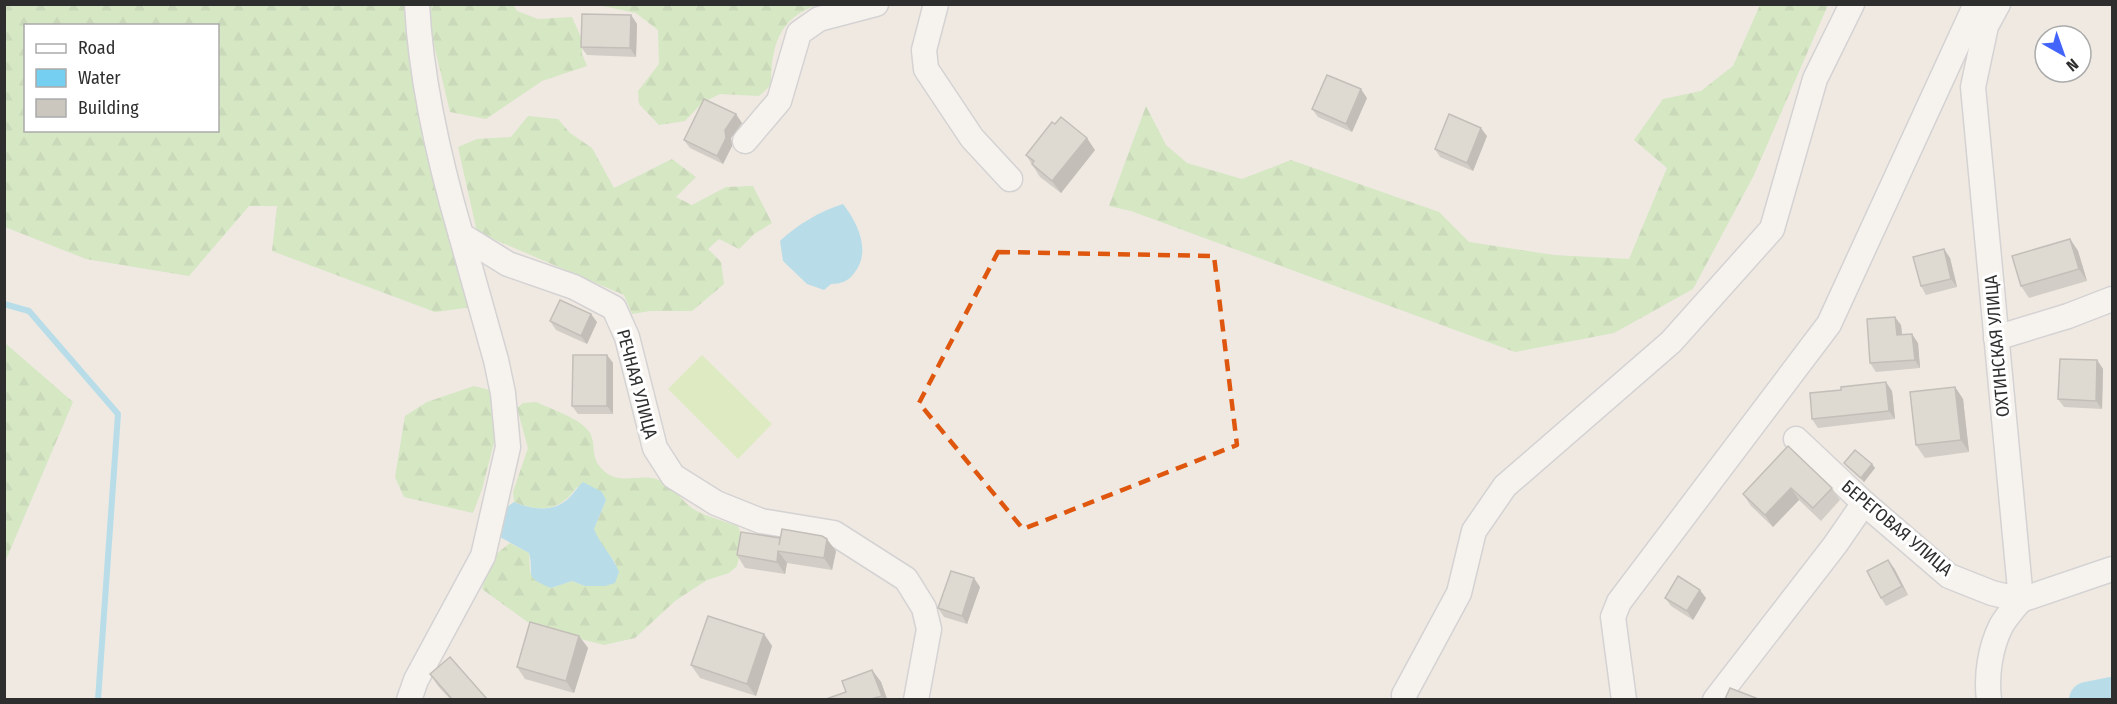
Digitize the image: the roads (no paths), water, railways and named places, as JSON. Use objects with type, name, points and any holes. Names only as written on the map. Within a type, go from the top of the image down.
[{"type":"street","points":[[409,699],[416,680],[483,556],[508,447],[503,393],[496,360],[444,178],[427,92],[417,4]]},
{"type":"street","points":[[745,141],[779,101],[799,33],[819,19],[876,4]]},
{"type":"street","points":[[936,4],[924,50],[926,69],[972,138],[1011,179]]},
{"type":"street","points":[[1404,695],[1459,593],[1474,531],[1505,486],[1671,342],[1772,229],[1815,79],[1852,4]]},
{"type":"street","points":[[1624,699],[1613,617],[1619,602],[1829,324],[1976,4]]},
{"type":"street","name":"ОХТИНСКАЯ УЛИЦА","points":[[1998,4],[1986,26],[1972,87],[2021,600]]},
{"type":"street","name":"РЕЧНАЯ УЛИЦА","points":[[461,235],[508,264],[574,287],[614,308],[627,337],[655,448],[673,476],[716,503],[761,521],[834,533],[906,579],[924,608],[928,629],[916,699]]},
{"type":"street","points":[[1996,338],[2068,316],[2112,299]]},
{"type":"street","name":"БЕРЕГОВАЯ УЛИЦА","points":[[1796,439],[1864,503],[1949,576],[1992,593],[2021,600]]},
{"type":"street","points":[[1715,699],[1835,545],[1864,503]]},
{"type":"street","points":[[1988,691],[1993,649],[2001,626],[2021,600],[2112,569]]},
{"type":"water","points":[[843,204],[858,228],[862,255],[860,264],[850,278],[841,283],[831,284],[824,290],[807,284],[783,261],[780,241],[809,219]]},
{"type":"water","points":[[583,482],[602,492],[606,500],[594,529],[619,572],[615,583],[605,586],[585,586],[572,581],[551,588],[536,581],[531,575],[529,553],[500,537],[497,529],[507,507],[514,502],[543,509],[557,506],[570,497]]},
{"type":"waterway","points":[[4,304],[29,311],[118,414],[98,700]]},
{"type":"waterway","points":[[2087,700],[2112,695]]}]
